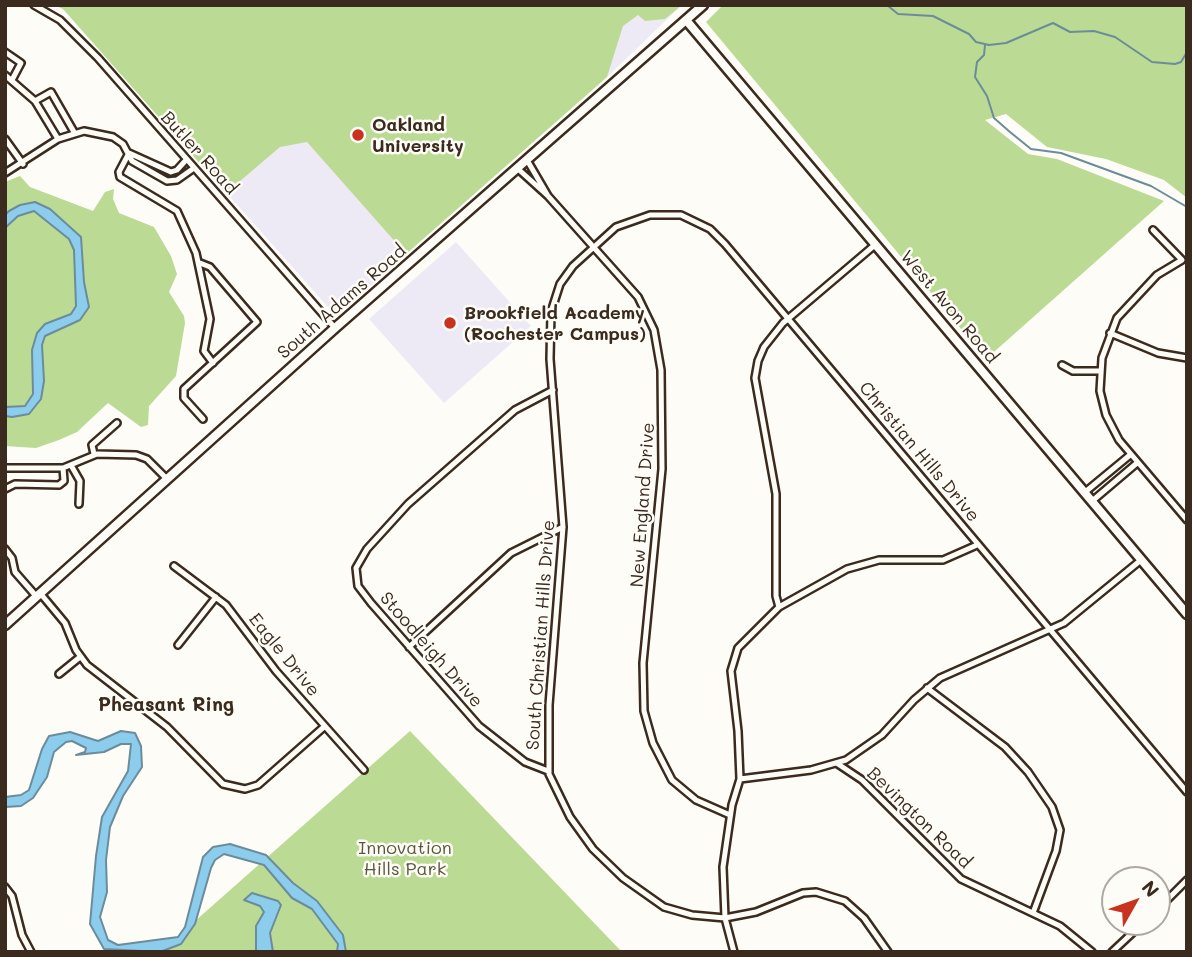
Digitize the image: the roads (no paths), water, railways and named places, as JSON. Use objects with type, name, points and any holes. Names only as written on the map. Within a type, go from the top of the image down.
[{"type":"main road","name":"South Adams Road","points":[[5,625],[335,328],[703,5]]},
{"type":"main road","name":"West Avon Road","points":[[686,20],[1187,614]]},
{"type":"street","name":"Butler Road","points":[[34,5],[68,27],[335,328]]},
{"type":"street","points":[[5,52],[21,63],[12,80]]},
{"type":"street","points":[[5,75],[35,101],[58,139]]},
{"type":"street","points":[[35,101],[51,92],[74,132]]},
{"type":"street","points":[[5,173],[58,139],[74,132],[104,133],[122,144],[135,163],[167,181],[177,180],[194,168]]},
{"type":"street","points":[[5,139],[23,163]]},
{"type":"street","points":[[129,153],[171,172],[186,160]]},
{"type":"street","points":[[129,153],[119,172],[120,177],[177,211],[200,263],[211,326],[204,351],[213,363]]},
{"type":"street","name":"New England Drive","points":[[527,160],[548,196]]},
{"type":"street","name":"New England Drive","points":[[517,168],[548,196],[593,245],[648,314],[656,337],[661,370],[662,482],[643,663],[647,725],[671,780],[696,800],[730,815]]},
{"type":"street","name":"Christian Hills Drive","points":[[593,245],[633,219],[654,214],[681,215],[710,229],[789,318],[1187,792]]},
{"type":"street","points":[[1153,230],[1182,260],[1168,266],[1124,308],[1110,333],[1100,371],[1106,415],[1130,455],[1187,520]]},
{"type":"street","points":[[779,607],[776,596],[776,494],[755,378],[764,347],[789,318],[876,244]]},
{"type":"street","name":"South Christian Hills Drive","points":[[593,245],[573,265],[554,297],[549,330],[563,527],[549,705],[548,771],[581,835],[623,878],[664,907],[692,915],[725,918],[756,912],[803,893],[831,895],[845,901],[864,918],[888,952]]},
{"type":"street","points":[[200,263],[209,267],[257,322],[182,393],[203,419]]},
{"type":"street","points":[[1110,333],[1170,356],[1187,358]]},
{"type":"street","points":[[1062,365],[1073,371],[1100,371]]},
{"type":"street","name":"Stoodleigh Drive","points":[[548,771],[525,762],[480,726],[358,586],[356,568],[360,559],[408,504],[515,410],[553,390]]},
{"type":"street","points":[[94,454],[92,445],[117,423]]},
{"type":"street","points":[[5,468],[72,467],[94,454],[140,456],[167,479]]},
{"type":"street","points":[[1084,493],[1130,455]]},
{"type":"street","points":[[1091,502],[1137,463]]},
{"type":"street","points":[[72,467],[80,481],[79,504]]},
{"type":"street","points":[[5,489],[15,484],[59,485],[64,481],[64,468]]},
{"type":"street","points":[[409,647],[511,553],[563,527]]},
{"type":"street","points":[[734,952],[725,918],[723,867],[730,815],[740,779],[731,671],[738,648],[779,607],[811,586],[862,563],[943,560],[977,545]]},
{"type":"street","points":[[5,549],[12,558],[15,572],[65,623],[80,657],[167,727],[208,771],[230,787],[245,789],[258,785],[325,726]]},
{"type":"street","points":[[740,779],[838,764],[882,735],[927,688],[957,668],[1051,629],[1089,604],[1140,559]]},
{"type":"street","name":"Eagle Drive","points":[[174,566],[216,597],[276,671],[364,770]]},
{"type":"street","points":[[5,572],[15,572]]},
{"type":"street","points":[[178,645],[216,597]]},
{"type":"street","points":[[59,674],[80,657]]},
{"type":"street","points":[[927,688],[1005,747],[1028,772],[1052,807],[1060,830],[1056,851],[1033,913]]},
{"type":"street","name":"Bevington Road","points":[[838,764],[862,780],[961,879],[1070,932],[1092,952]]},
{"type":"street","points":[[1171,896],[1187,880]]},
{"type":"street","points":[[5,887],[12,896],[22,935],[31,952]]},
{"type":"street","points":[[1112,952],[1129,936]]},
{"type":"water","points":[[35,202],[50,209],[81,237],[84,282],[89,307],[80,320],[45,336],[42,345],[44,381],[41,399],[29,414],[12,417],[5,416],[5,407],[25,406],[33,394],[32,350],[37,333],[45,324],[71,314],[76,306],[74,250],[69,239],[34,211],[18,216],[5,228],[5,215],[9,211]]},
{"type":"water","points":[[121,731],[135,733],[141,746],[142,767],[123,796],[110,827],[106,860],[107,892],[100,917],[108,940],[118,945],[178,937],[185,927],[203,857],[213,847],[230,844],[266,855],[293,883],[317,901],[343,935],[346,952],[337,952],[338,944],[312,909],[292,898],[264,865],[224,854],[215,860],[211,868],[195,924],[181,944],[160,952],[104,949],[90,924],[96,856],[102,817],[128,771],[131,744],[121,744],[104,752],[76,755],[85,752],[86,748],[72,741],[66,742],[54,752],[47,777],[33,798],[21,806],[5,807],[5,797],[21,795],[29,790],[49,736],[70,732],[98,741]]},
{"type":"water","points":[[252,893],[278,901],[281,905],[270,933],[273,952],[256,952],[256,926],[264,912],[260,906],[244,900]]},
{"type":"waterway","points":[[887,5],[898,14],[933,16],[969,34],[976,42],[989,45],[1006,43],[1053,23],[1070,32],[1094,31],[1115,37],[1152,62],[1175,64],[1181,62],[1187,52]]},
{"type":"waterway","points":[[985,45],[984,55],[977,62],[975,77],[987,96],[994,118],[1031,149],[1061,153],[1151,186],[1187,207]]},
{"type":"place","name":"Oakland University","points":[[358,135]]},
{"type":"place","name":"Brookfield Academy (Rochester Campus)","points":[[450,323]]},
{"type":"district","name":"Pheasant Ring","points":[[166,705]]},
{"type":"park label","name":"Innovation Hills Park","points":[[405,858]]}]
